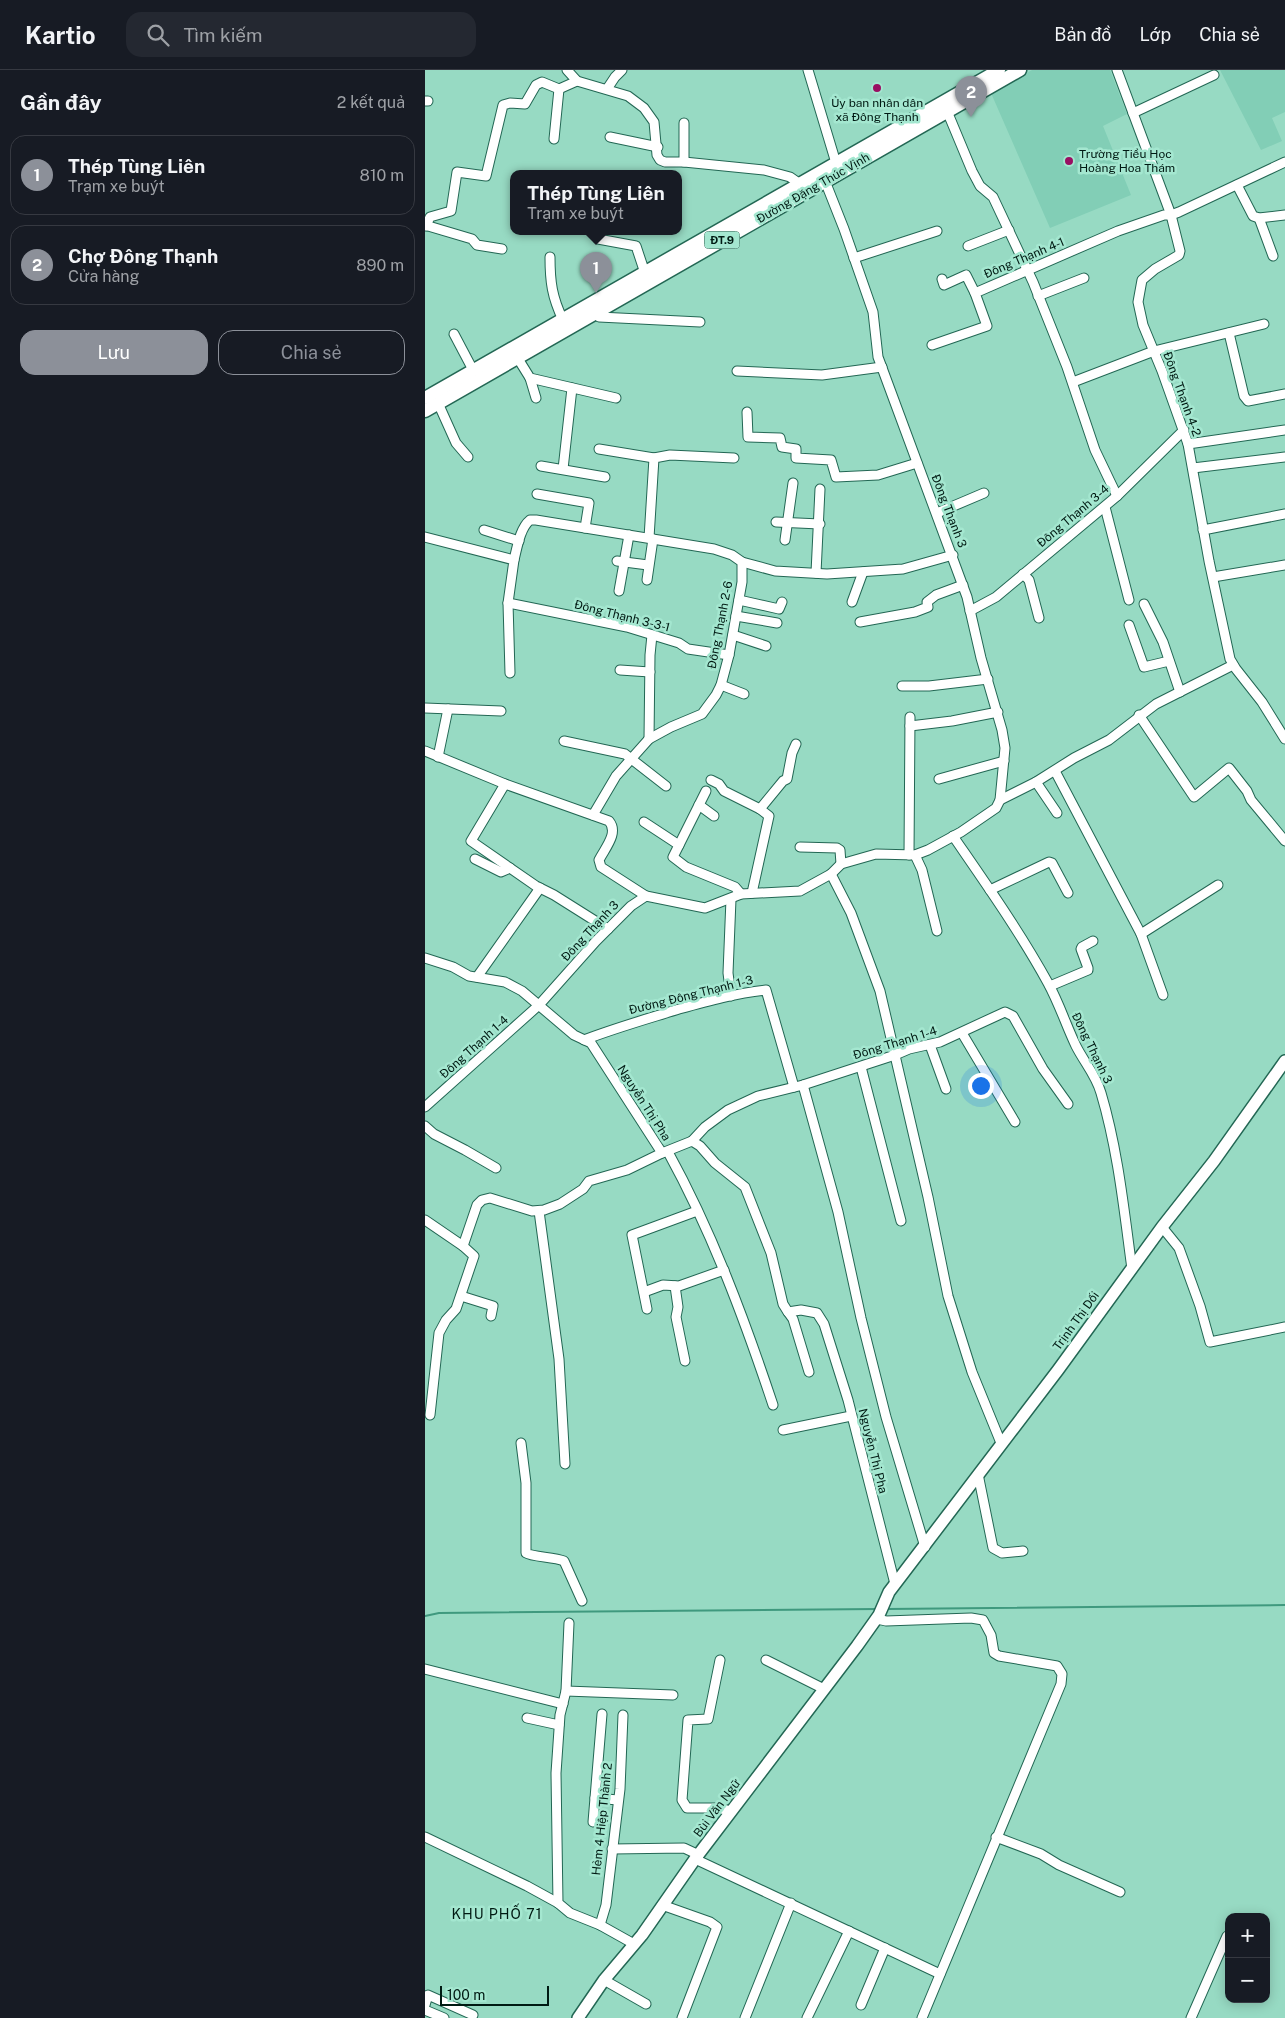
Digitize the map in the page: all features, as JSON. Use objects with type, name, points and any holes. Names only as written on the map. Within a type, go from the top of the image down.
[{"type":"main road","name":"Đường Đặng Thúc Vịnh","points":[[425,398],[800,184],[822,177],[836,163],[999,70]]},
{"type":"main road","name":"Đường Đặng Thúc Vịnh","points":[[425,411],[596,313],[822,177],[1020,70]]},
{"type":"main road","name":"Trịnh Thị Dối","points":[[878,1617],[887,1596],[895,1584],[1058,1370],[1162,1227],[1215,1161],[1285,1061]]},
{"type":"main road","name":"Bùi Văn Ngữ","points":[[577,2018],[878,1617]]},
{"type":"street","points":[[607,90],[622,70]]},
{"type":"street","points":[[808,70],[836,163]]},
{"type":"street","name":"Đông Thạnh 4-2","points":[[1117,70],[1179,241],[1179,255],[1155,269],[1142,280],[1139,288],[1138,302],[1143,325],[1188,444],[1226,646],[1233,665],[1262,702],[1285,739]]},
{"type":"street","points":[[554,139],[559,89],[573,74],[607,90],[628,96],[644,108],[654,122],[657,155],[660,160],[665,162],[684,162],[763,170],[790,177],[800,184]]},
{"type":"street","points":[[1133,113],[1214,75]]},
{"type":"street","points":[[502,249],[477,245],[472,239],[426,225],[430,216],[451,211],[457,172],[486,176],[503,105],[510,103],[525,104],[535,85],[542,82],[559,89]]},
{"type":"street","points":[[947,111],[972,171],[980,186],[993,197],[1027,269],[1073,382],[1095,450],[1117,496]]},
{"type":"street","points":[[684,123],[684,162]]},
{"type":"street","points":[[610,137],[657,147]]},
{"type":"street","name":"Đông Thạnh 4-1","points":[[932,345],[987,326],[975,293],[1118,231],[1163,216],[1171,216],[1285,162]]},
{"type":"street","name":"Đông Thạnh 3","points":[[822,177],[873,312],[878,358],[963,585],[998,712],[1005,748],[1000,800]]},
{"type":"street","points":[[1237,185],[1253,216],[1259,218],[1285,215]]},
{"type":"street","points":[[1259,218],[1273,256]]},
{"type":"street","points":[[967,246],[1009,230]]},
{"type":"street","points":[[854,258],[937,231]]},
{"type":"street","points":[[597,235],[598,239],[635,246],[645,273]]},
{"type":"street","points":[[550,257],[550,282],[554,302],[563,320]]},
{"type":"street","points":[[942,279],[944,285],[966,275],[975,293]]},
{"type":"street","points":[[1038,296],[1083,278]]},
{"type":"street","points":[[596,313],[599,316],[700,322]]},
{"type":"street","points":[[1073,382],[1154,352],[1264,324]]},
{"type":"street","points":[[1229,333],[1245,396],[1248,401],[1285,394]]},
{"type":"street","points":[[454,334],[473,370]]},
{"type":"street","points":[[517,357],[530,378],[536,398]]},
{"type":"street","points":[[737,371],[822,375],[882,367]]},
{"type":"street","points":[[530,378],[616,398]]},
{"type":"street","points":[[563,470],[572,388]]},
{"type":"street","points":[[438,403],[456,444],[468,457]]},
{"type":"street","points":[[747,412],[747,437],[780,438],[783,447],[796,449],[796,458],[831,460],[836,478],[878,475],[917,463]]},
{"type":"street","name":"Đông Thạnh 3-4","points":[[970,611],[997,597],[1105,507],[1184,430]]},
{"type":"street","points":[[1188,444],[1285,430]]},
{"type":"street","points":[[599,448],[654,458],[670,455],[733,458]]},
{"type":"street","points":[[1193,468],[1285,457]]},
{"type":"street","points":[[647,580],[651,539],[654,458]]},
{"type":"street","points":[[541,466],[605,478]]},
{"type":"street","points":[[785,540],[789,522],[793,482]]},
{"type":"street","points":[[816,573],[820,524],[820,489]]},
{"type":"street","points":[[937,514],[984,493]]},
{"type":"street","points":[[537,494],[589,503],[585,528]]},
{"type":"street","points":[[1105,507],[1129,600]]},
{"type":"street","points":[[1203,530],[1285,514]]},
{"type":"street","points":[[510,673],[508,604],[519,541],[527,522],[537,520],[714,549],[732,555],[742,562],[775,571],[816,573],[903,569],[953,555]]},
{"type":"street","points":[[776,522],[820,524]]},
{"type":"street","points":[[485,530],[519,541]]},
{"type":"street","points":[[619,591],[621,561],[629,535]]},
{"type":"street","points":[[425,537],[515,560]]},
{"type":"street","points":[[621,561],[648,565]]},
{"type":"street","name":"Đông Thạnh 2-6","points":[[593,815],[616,776],[649,739],[702,714],[721,685],[739,600],[742,582],[742,562]]},
{"type":"street","points":[[1213,577],[1285,565]]},
{"type":"street","points":[[852,602],[863,572]]},
{"type":"street","points":[[1023,574],[1029,580],[1039,618]]},
{"type":"street","points":[[860,622],[915,612],[928,607],[927,602],[936,594],[963,585]]},
{"type":"street","points":[[739,600],[779,610],[782,602]]},
{"type":"street","name":"Đông Thạnh 3-3-1","points":[[508,604],[627,627],[679,643],[688,649],[729,654]]},
{"type":"street","points":[[1145,604],[1180,692]]},
{"type":"street","points":[[736,616],[777,623]]},
{"type":"street","points":[[1129,625],[1144,667],[1169,661]]},
{"type":"street","points":[[649,739],[652,634]]},
{"type":"street","points":[[733,635],[766,646]]},
{"type":"street","points":[[425,751],[505,784],[609,821],[613,826],[613,833],[599,860],[601,867],[646,896],[705,908],[741,894],[800,891],[831,874],[841,864],[876,854],[912,855],[953,836],[996,808],[1000,800],[1055,772],[1074,758],[1109,740],[1155,704],[1233,665]]},
{"type":"street","points":[[620,670],[650,672]]},
{"type":"street","points":[[902,686],[929,686],[988,679]]},
{"type":"street","points":[[721,685],[744,694]]},
{"type":"street","points":[[425,708],[501,710]]},
{"type":"street","points":[[438,757],[448,710]]},
{"type":"street","points":[[937,931],[922,870],[912,855],[910,722],[952,721],[998,712]]},
{"type":"street","points":[[1139,716],[1194,797],[1229,768],[1247,791],[1251,800],[1285,841]]},
{"type":"street","points":[[564,741],[625,754],[666,786]]},
{"type":"street","points":[[760,809],[787,779],[796,744]]},
{"type":"street","points":[[939,779],[1004,762]]},
{"type":"street","points":[[1055,772],[1141,934],[1163,995]]},
{"type":"street","points":[[711,780],[719,784],[724,791],[760,809],[769,816],[752,894]]},
{"type":"street","points":[[1036,782],[1057,813]]},
{"type":"street","points":[[505,784],[471,841],[540,888],[607,929]]},
{"type":"street","points":[[706,791],[673,857],[686,867],[735,887],[741,894]]},
{"type":"street","points":[[699,806],[714,816]]},
{"type":"street","points":[[643,822],[679,845]]},
{"type":"street","name":"Đông Thạnh 3","points":[[953,836],[1019,932],[1050,986],[1077,1048],[1096,1080],[1101,1093],[1125,1211],[1132,1269]]},
{"type":"street","points":[[800,847],[837,848],[840,850],[841,864]]},
{"type":"street","points":[[475,858],[501,872],[510,868]]},
{"type":"street","points":[[990,890],[1049,862],[1052,864],[1068,893]]},
{"type":"street","points":[[831,874],[851,913],[880,991],[928,1197],[948,1296],[972,1372],[1001,1443]]},
{"type":"street","points":[[1141,934],[1218,885]]},
{"type":"street","points":[[477,977],[540,888]]},
{"type":"street","name":"Đông Thạnh 3","points":[[539,1005],[607,929],[631,906],[646,896]]},
{"type":"street","points":[[731,899],[728,973],[731,996]]},
{"type":"street","points":[[1050,986],[1088,970],[1081,949],[1093,941]]},
{"type":"street","name":"Nguyễn Thị Pha","points":[[425,958],[477,977],[505,982],[522,991],[557,1022],[591,1044],[650,1136],[665,1153],[692,1141]]},
{"type":"street","name":"Đường Đông Thạnh 1-3","points":[[584,1040],[625,1024],[731,996],[766,990],[799,1086]]},
{"type":"street","name":"Đông Thạnh 1-4","points":[[425,1107],[539,1005]]},
{"type":"street","name":"Đông Thạnh 1-4","points":[[692,1141],[705,1127],[728,1110],[758,1096],[861,1067],[895,1056],[909,1049],[940,1042],[1005,1012],[1013,1016],[1043,1069],[1068,1104]]},
{"type":"street","points":[[962,1033],[1015,1122]]},
{"type":"street","points":[[930,1045],[946,1089]]},
{"type":"street","points":[[861,1067],[901,1221]]},
{"type":"street","points":[[799,1086],[838,1212],[861,1318],[886,1418],[925,1547]]},
{"type":"street","points":[[425,1126],[434,1134],[496,1168]]},
{"type":"street","points":[[692,1141],[700,1146],[715,1163],[745,1187],[771,1253],[783,1304],[793,1319],[809,1372]]},
{"type":"street","points":[[463,1246],[477,1206],[482,1200],[490,1198],[532,1211],[539,1210],[560,1204],[583,1189],[589,1181],[627,1170],[665,1153],[697,1211],[724,1270],[744,1318],[773,1405]]},
{"type":"street","points":[[539,1210],[559,1359],[565,1464]]},
{"type":"street","points":[[647,1309],[632,1235],[697,1211]]},
{"type":"street","points":[[425,1220],[463,1246],[474,1256],[456,1309],[446,1320],[439,1333],[430,1415]]},
{"type":"street","points":[[1162,1227],[1179,1248],[1200,1306],[1210,1342],[1285,1328]]},
{"type":"street","points":[[644,1292],[663,1285],[675,1286],[724,1270]]},
{"type":"street","points":[[675,1286],[678,1307],[676,1317],[685,1361]]},
{"type":"street","points":[[461,1296],[493,1306],[491,1316]]},
{"type":"street","name":"Nguyễn Thị Pha","points":[[788,1312],[801,1310],[817,1313],[824,1324],[834,1352],[895,1584]]},
{"type":"street","points":[[783,1430],[851,1416]]},
{"type":"street","points":[[521,1443],[526,1483],[526,1553],[529,1556],[545,1556],[564,1561],[582,1601]]},
{"type":"street","points":[[978,1474],[993,1548],[1002,1553],[1023,1551]]},
{"type":"street","points":[[878,1617],[886,1621],[971,1618],[983,1620],[991,1635],[994,1653],[999,1656],[1057,1666],[1063,1674],[1061,1684],[922,2018]]},
{"type":"street","points":[[558,1903],[556,1773],[559,1725],[566,1690],[569,1623]]},
{"type":"street","points":[[720,1660],[708,1719],[687,1720],[682,1800],[687,1808],[717,1808],[731,1811]]},
{"type":"street","points":[[766,1660],[824,1690]]},
{"type":"street","points":[[425,1669],[563,1704]]},
{"type":"street","points":[[566,1690],[673,1695]]},
{"type":"street","points":[[593,1822],[602,1714]]},
{"type":"street","name":"Hẻm 4 Hiệp Thành 2","points":[[600,1925],[605,1905],[618,1800],[623,1715]]},
{"type":"street","points":[[527,1718],[559,1725]]},
{"type":"street","points":[[595,1798],[618,1800]]},
{"type":"street","points":[[425,1837],[527,1886],[558,1903],[570,1913],[600,1925],[634,1944]]},
{"type":"street","points":[[996,1838],[1041,1854],[1059,1865],[1120,1892]]},
{"type":"street","points":[[612,1849],[684,1848],[697,1857],[791,1904],[940,1974]]},
{"type":"street","points":[[745,2018],[791,1904]]},
{"type":"street","points":[[662,1905],[710,1922],[717,1927],[682,2018]]},
{"type":"street","points":[[807,2018],[849,1931]]},
{"type":"street","points":[[1191,2018],[1225,1941]]},
{"type":"street","points":[[861,2004],[885,1948]]},
{"type":"street","points":[[604,1980],[646,2004]]},
{"type":"street","points":[[425,2005],[427,1994],[473,2015]]},
{"type":"street","points":[[425,2010],[444,2018]]},
{"type":"shaded area","name":"Trường Tiểu Học Hoàng Hoa Thám","points":[[1032,70],[1110,70],[1127,114],[1103,126],[1131,195],[1050,228],[991,93]]},
{"type":"shaded area","points":[[1220,70],[1285,70],[1285,112],[1272,118],[1282,141],[1261,150]]},
{"type":"waterway","points":[[887,1609],[1285,1605]]},
{"type":"waterway","points":[[425,1616],[439,1613],[877,1609]]},
{"type":"place","name":"Ủy ban nhân dân xã Đông Thạnh","points":[[877,88]]},
{"type":"place","name":"Chợ Đông Thạnh","points":[[971,117]]},
{"type":"place","name":"Trường Tiểu Học Hoàng Hoa Thám","points":[[1069,161]]},
{"type":"place","name":"Thép Tùng Liên","points":[[596,293]]},
{"type":"district","name":"KHU PHỐ 71","points":[[497,1914]]}]
